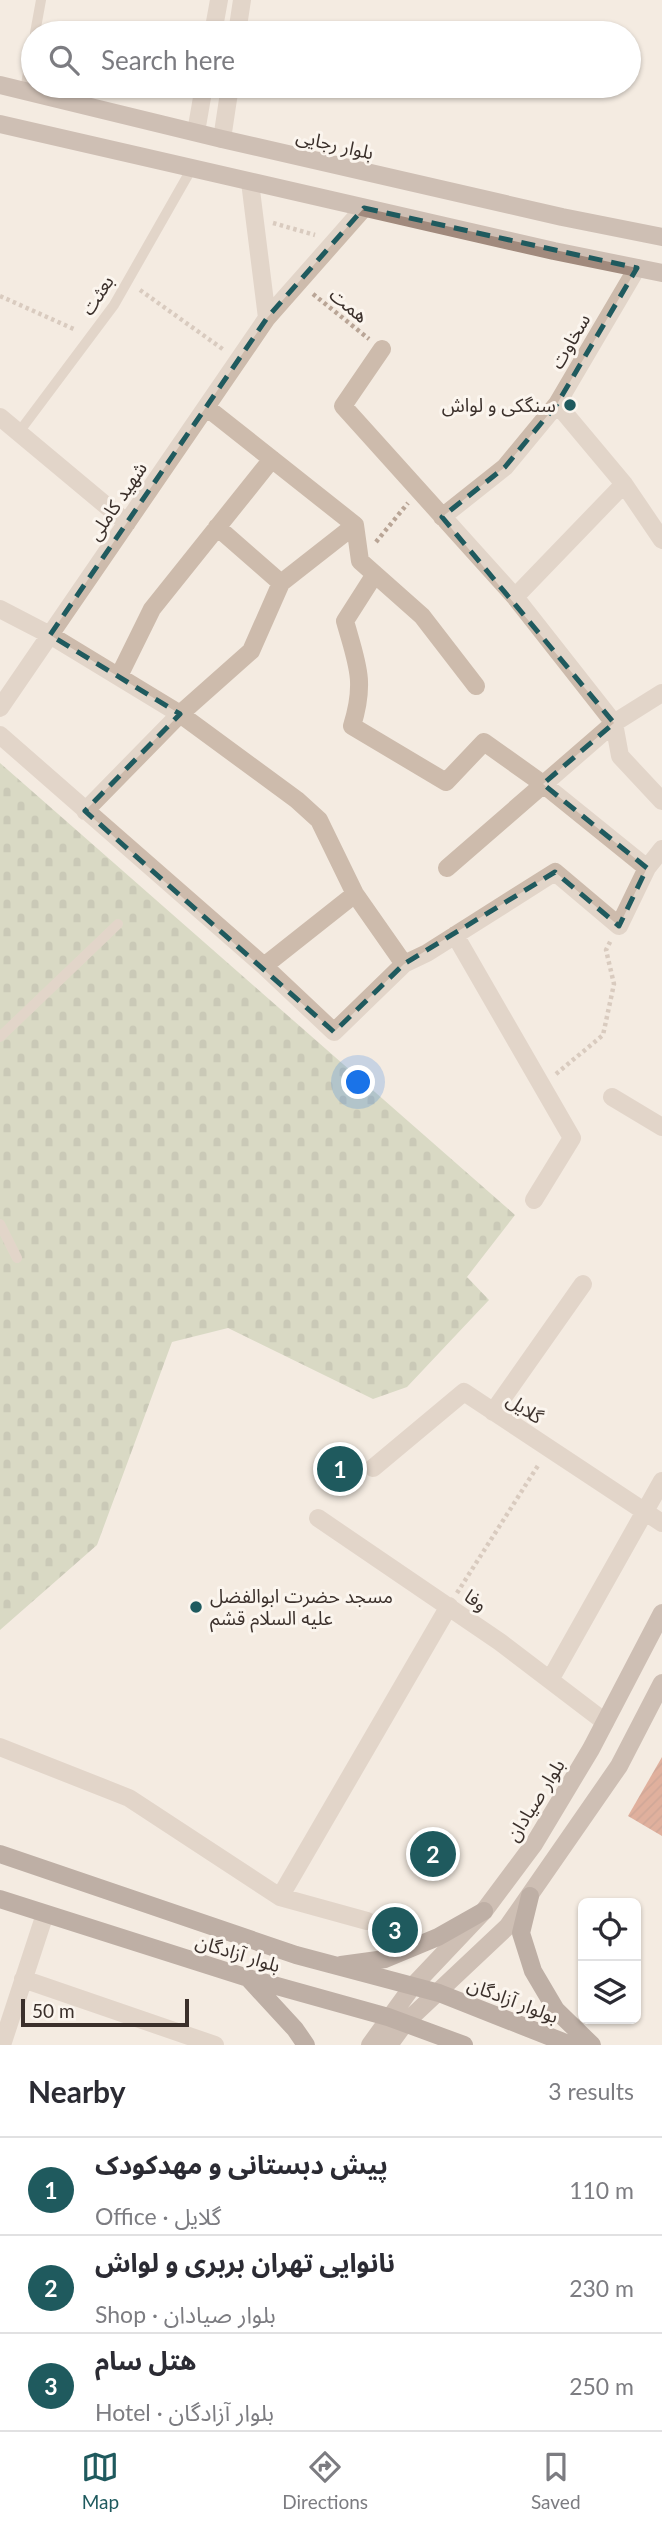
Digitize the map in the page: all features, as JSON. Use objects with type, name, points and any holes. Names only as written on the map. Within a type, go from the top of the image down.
[{"type":"main road","name":"بلوار رجایی","points":[[0,85],[21,89]]},
{"type":"main road","name":"بلوار رجایی","points":[[58,98],[222,139],[562,217],[662,237]]},
{"type":"main road","points":[[0,124],[662,273]]},
{"type":"main road","name":"بلوار صیادان","points":[[396,2020],[412,1987],[484,1911],[534,1844],[591,1749],[662,1613]]},
{"type":"main road","points":[[370,2045],[396,2020],[439,1993],[508,1926],[619,1766],[662,1683]]},
{"type":"main road","points":[[591,1749],[619,1766]]},
{"type":"main road","name":"بلوار آزادگان","points":[[0,1854],[296,1955],[439,1993]]},
{"type":"main road","points":[[530,1896],[521,1933],[533,1971],[556,2010],[592,2045]]},
{"type":"main road","name":"بلوار آزادگان","points":[[0,1899],[248,1978],[396,2020],[464,2045]]},
{"type":"main road","points":[[334,1966],[385,1959],[438,1937],[484,1911]]},
{"type":"main road","points":[[248,1978],[295,2029],[306,2045]]},
{"type":"main road","name":"بولوار آزادگان","points":[[439,1993],[571,2045]]},
{"type":"main road","points":[[389,2045],[396,2020]]},
{"type":"street","points":[[215,21],[219,0]]},
{"type":"street","points":[[239,21],[242,0]]},
{"type":"street","points":[[196,132],[202,98]]},
{"type":"street","points":[[222,139],[228,98]]},
{"type":"street","points":[[250,182],[267,317]]},
{"type":"street","name":"شهید کاملی","points":[[0,708],[267,317],[364,208]]},
{"type":"street","name":"سخاوت","points":[[442,517],[505,467],[557,404],[637,268]]},
{"type":"street","points":[[382,349],[343,406],[515,597],[614,723],[620,756],[662,801]]},
{"type":"street","points":[[557,404],[624,484],[662,540]]},
{"type":"street","points":[[206,407],[355,525],[359,561],[422,616],[476,686]]},
{"type":"street","points":[[0,417],[128,523]]},
{"type":"street","points":[[118,676],[152,609],[272,459]]},
{"type":"street","points":[[515,597],[624,484]]},
{"type":"street","points":[[85,811],[180,713],[251,651],[281,583],[355,525]]},
{"type":"street","points":[[217,527],[281,583]]},
{"type":"street","points":[[375,575],[345,621],[360,678],[358,706],[352,726],[446,782],[484,741],[543,784],[647,868]]},
{"type":"street","points":[[0,609],[50,635],[180,713],[297,800],[319,820],[355,894],[404,964]]},
{"type":"street","points":[[447,868],[614,723],[662,693]]},
{"type":"street","points":[[0,735],[264,966],[334,1032],[404,964],[555,872],[619,926],[647,868],[662,849]]},
{"type":"street","points":[[264,966],[355,894]]},
{"type":"street","points":[[455,935],[572,1138],[534,1200]]},
{"type":"street","points":[[612,1097],[662,1127]]},
{"type":"street","points":[[493,1412],[583,1284]]},
{"type":"street","name":"گلایل","points":[[373,1468],[464,1392],[662,1524]]},
{"type":"street","points":[[550,1681],[662,1481]]},
{"type":"street","name":"وفا","points":[[318,1518],[449,1606],[605,1722]]},
{"type":"street","points":[[279,1897],[449,1606]]},
{"type":"street","points":[[0,1747],[129,1798],[279,1897],[367,1921]]},
{"type":"street","points":[[2,2045],[45,1914]]},
{"type":"street","points":[[23,1979],[215,2045]]},
{"type":"lane","points":[[37,21],[41,0]]},
{"type":"lane","name":"بعثت","points":[[19,432],[114,305],[192,168]]},
{"type":"lane","points":[[0,1037],[118,924]]},
{"type":"lane","points":[[0,1224],[16,1258]]},
{"type":"path","points":[[255,219],[336,240]]},
{"type":"path","points":[[127,282],[239,360]]},
{"type":"path","name":"همت","points":[[299,282],[382,349]]},
{"type":"path","points":[[0,296],[90,337]]},
{"type":"path","points":[[359,561],[419,490]]},
{"type":"path","points":[[542,1086],[603,1034],[614,984],[606,950],[619,926]]},
{"type":"path","points":[[449,1606],[548,1448]]},
{"type":"highlighted area","points":[[364,208],[637,268],[557,404],[505,467],[442,517],[614,723],[543,784],[647,868],[619,926],[555,872],[404,964],[334,1032],[85,811],[180,714],[50,635],[267,318]]},
{"type":"green space","points":[[0,763],[515,1215],[467,1277],[489,1300],[407,1387],[373,1399],[228,1328],[172,1342],[97,1545],[0,1630]]},
{"type":"building","points":[[662,1757],[662,1836],[628,1816]]},
{"type":"place","name":"سنگکی و لواش","points":[[570,405]]},
{"type":"place","name":"پیش دبستانی و مهدکودک","points":[[340,1469]]},
{"type":"place","name":"مسجد حضرت ابوالفضل علیه السلام قشم","points":[[196,1607]]},
{"type":"place","name":"نانوایی تهران بربری و لواش","points":[[433,1854]]},
{"type":"place","name":"هتل سام","points":[[395,1930]]}]
